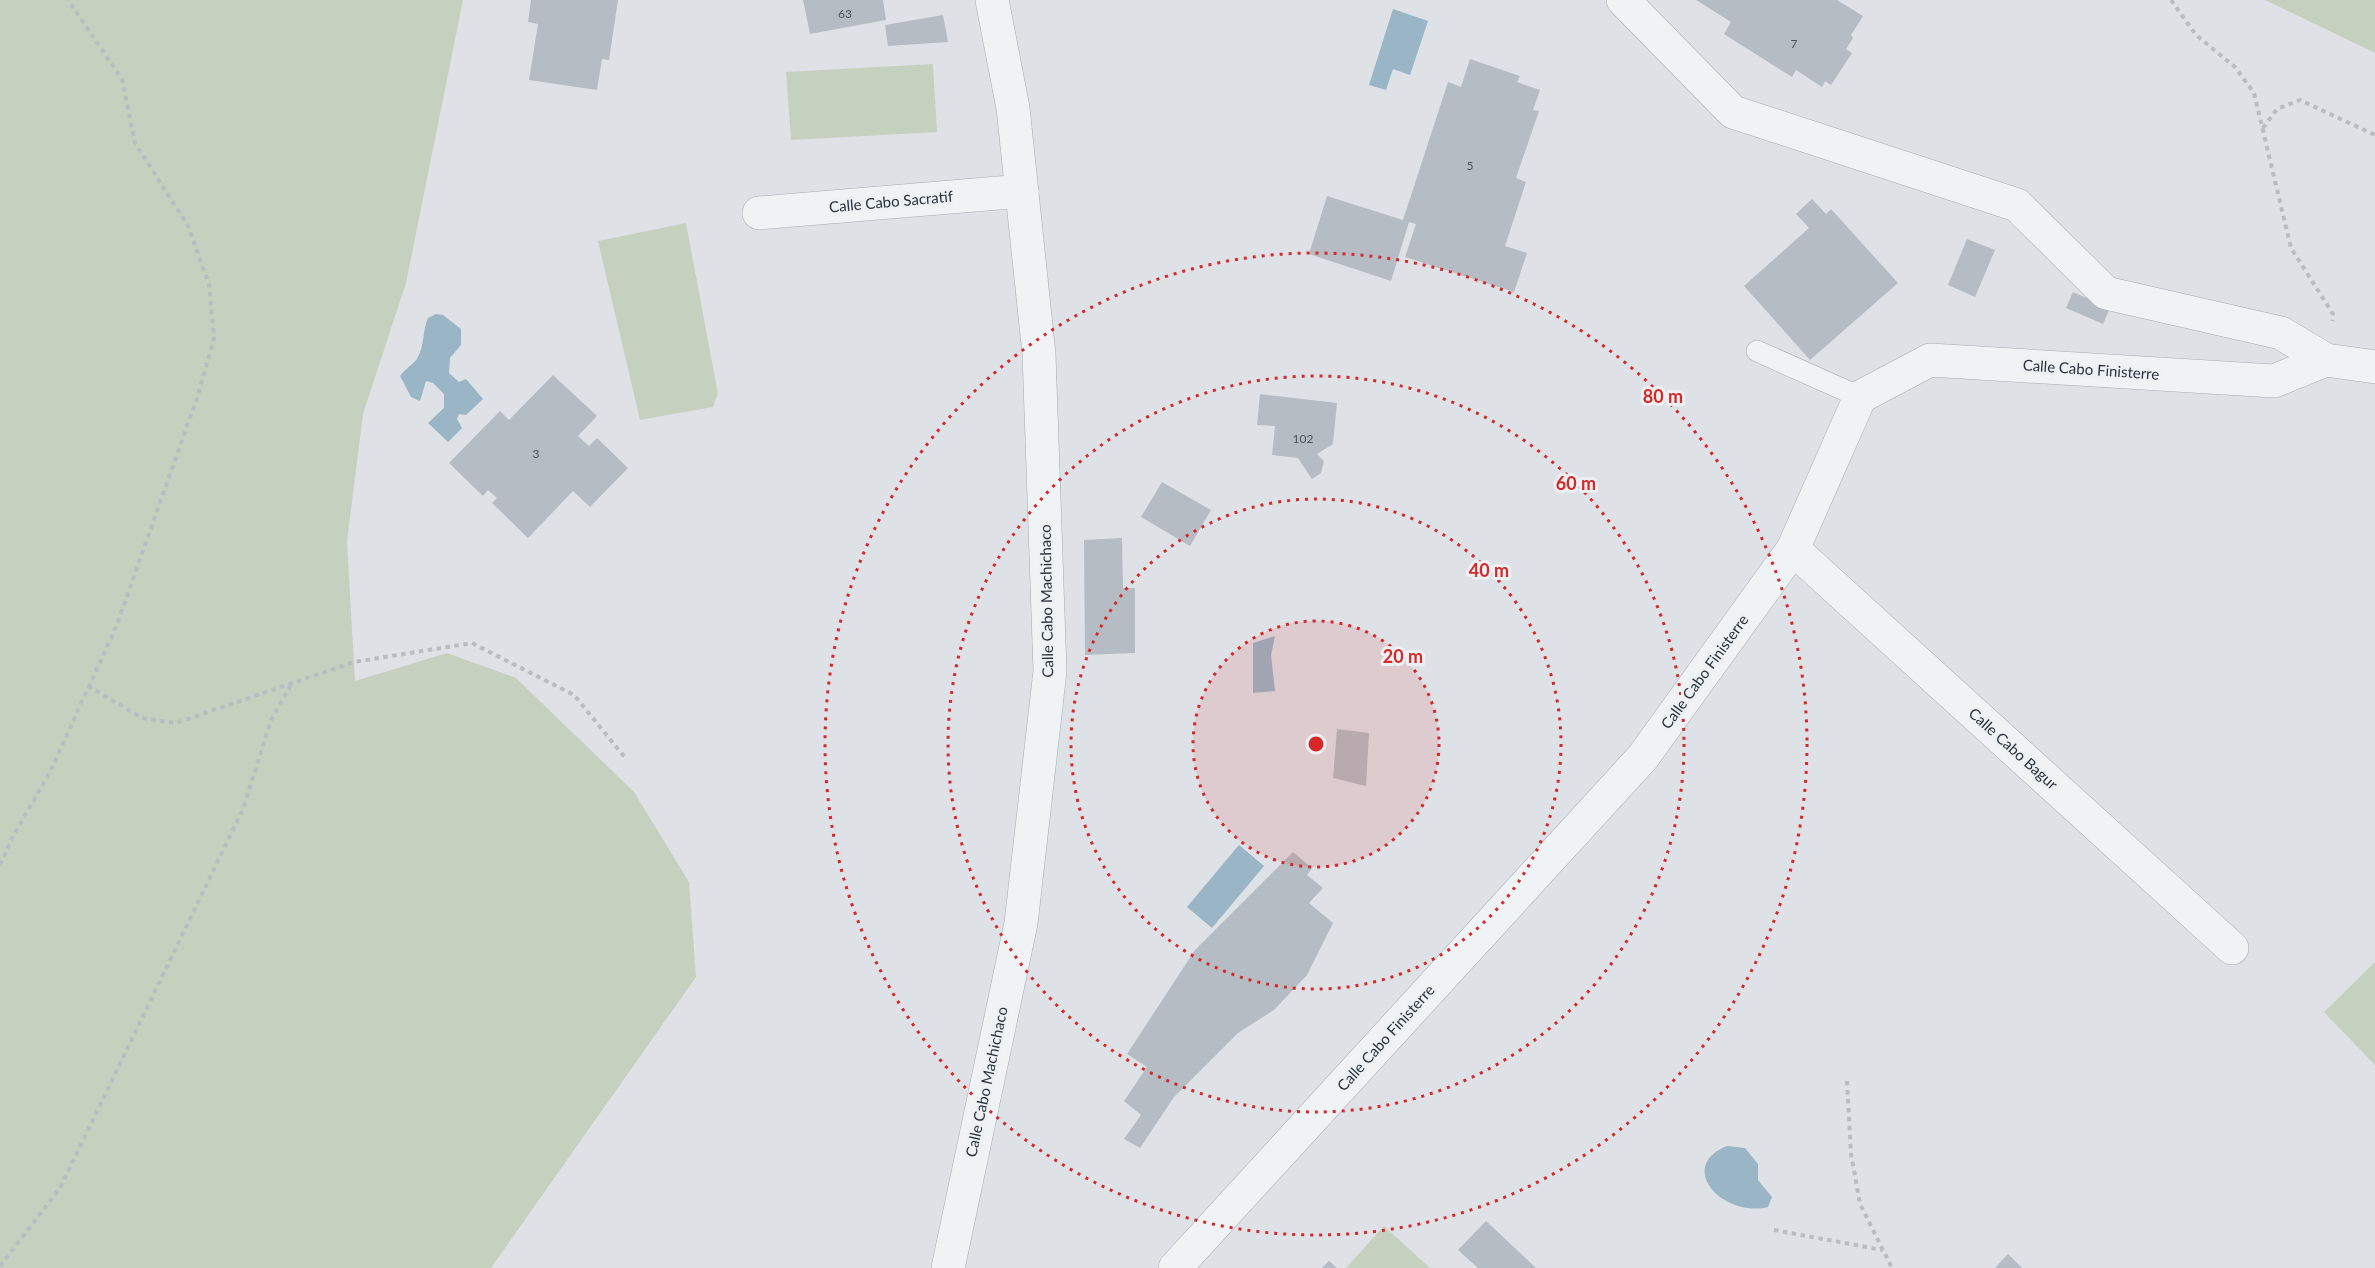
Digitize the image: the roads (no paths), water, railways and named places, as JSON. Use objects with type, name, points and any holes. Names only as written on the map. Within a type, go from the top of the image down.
[{"type":"street","name":"Calle Cabo Machichaco","points":[[948,1268],[1021,923],[1050,671],[1039,354],[1013,108],[992,0]]},
{"type":"street","points":[[1623,0],[1733,112],[2017,205],[2106,293],[2281,333],[2326,360],[2375,367]]},
{"type":"street","name":"Calle Cabo Sacratif","points":[[759,213],[1022,191]]},
{"type":"street","name":"Calle Cabo Finisterre","points":[[1175,1268],[1643,757],[1793,549],[1860,396],[1930,360],[2274,381],[2326,360]]},
{"type":"street","name":"Calle Cabo Bagur","points":[[1793,549],[2232,948]]},
{"type":"lane","points":[[1757,351],[1860,396]]},
{"type":"water","points":[[1393,9],[1428,21],[1410,75],[1393,69],[1386,90],[1369,85]]},
{"type":"water","points":[[436,314],[443,315],[461,329],[461,345],[450,358],[449,373],[459,382],[466,379],[483,399],[466,415],[459,414],[457,419],[462,428],[448,442],[428,423],[444,408],[444,394],[433,383],[426,381],[420,401],[411,397],[400,376],[417,359],[428,318]]},
{"type":"water","points":[[1275,636],[1271,655],[1275,691],[1253,693],[1253,643]]},
{"type":"water","points":[[1239,845],[1264,866],[1212,928],[1187,907]]},
{"type":"water","points":[[1727,1146],[1745,1148],[1758,1164],[1758,1180],[1772,1197],[1768,1207],[1751,1208],[1735,1205],[1721,1198],[1711,1188],[1705,1177],[1705,1166],[1712,1155]]}]
